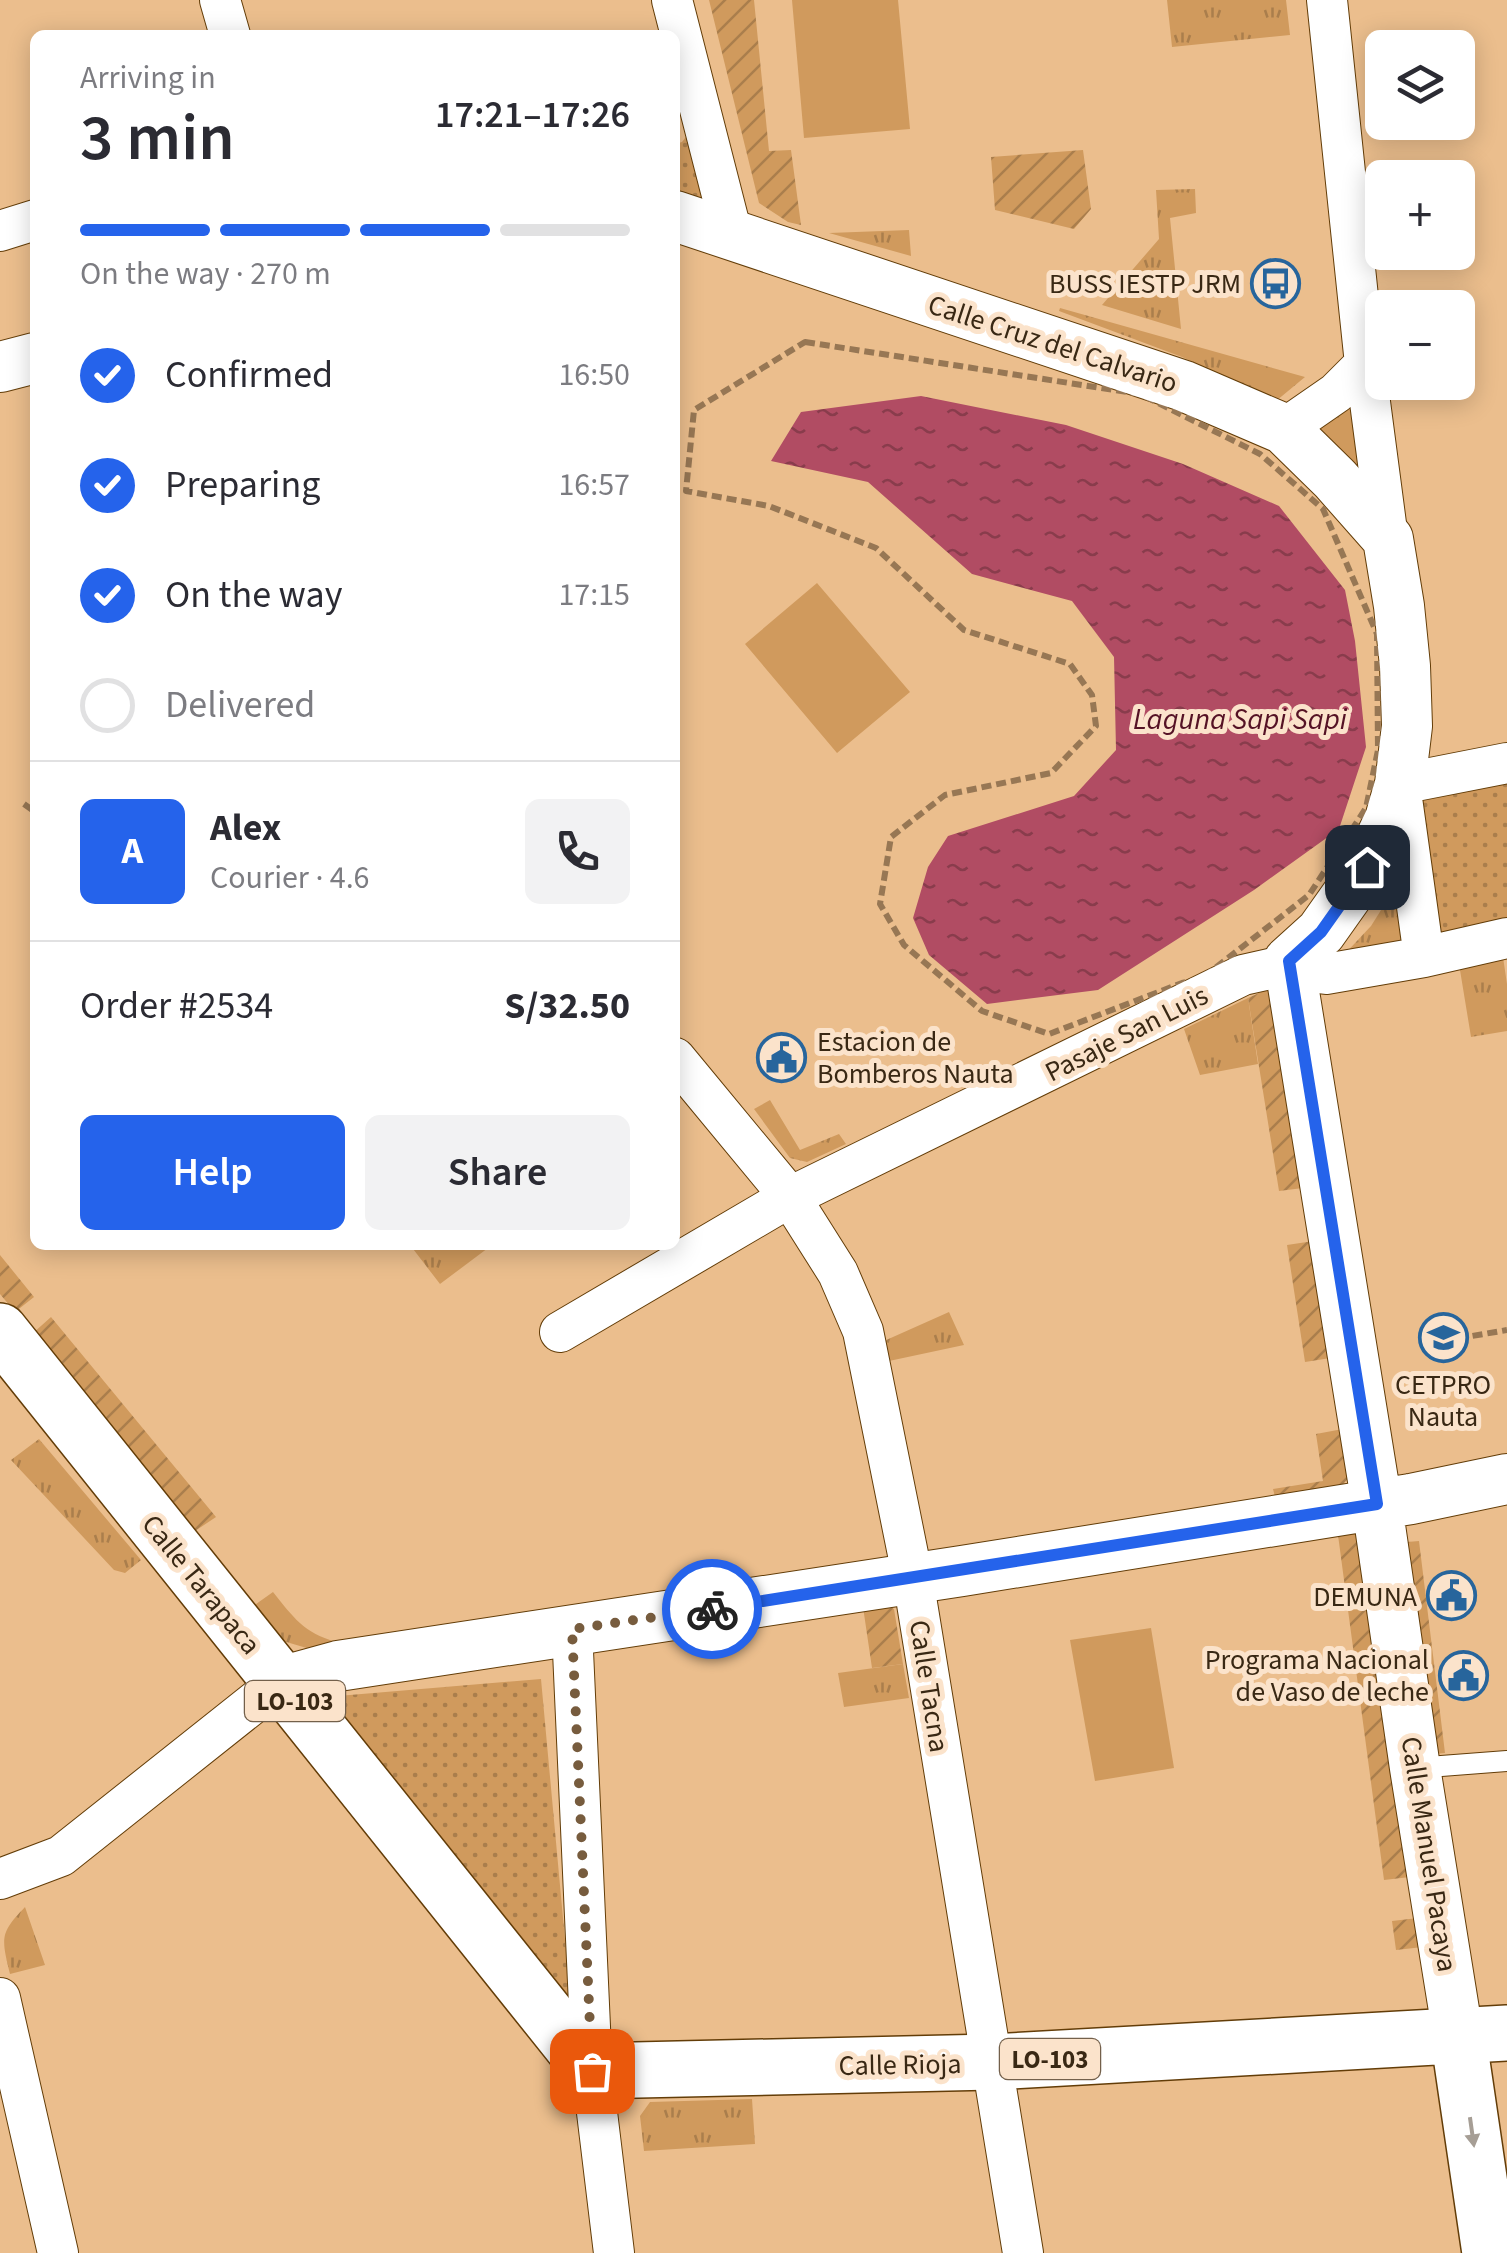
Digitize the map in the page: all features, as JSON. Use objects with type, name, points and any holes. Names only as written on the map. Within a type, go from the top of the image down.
[{"type":"main road","name":"Calle Tarapaca","points":[[0,1331],[592,2071]]},
{"type":"main road","name":"Calle Rioja","points":[[592,2071],[992,2062],[1483,2034]]},
{"type":"main road","name":"Calle Manuel Pacaya","points":[[1483,2034],[1490,2253]]},
{"type":"street","points":[[220,0],[229,30]]},
{"type":"street","points":[[672,0],[680,30]]},
{"type":"street","points":[[1290,969],[1289,961],[1321,932],[1367,867],[1390,820],[1400,784],[1407,726],[1399,606],[1364,364],[1328,0]]},
{"type":"street","points":[[680,31],[732,234]]},
{"type":"street","name":"Calle Cruz del Calvario","points":[[680,218],[1184,386],[1284,430],[1388,538]]},
{"type":"street","points":[[0,231],[30,222]]},
{"type":"street","points":[[0,367],[30,359]]},
{"type":"street","points":[[1284,430],[1336,393],[1364,364]]},
{"type":"street","points":[[1400,784],[1507,763]]},
{"type":"street","points":[[1400,784],[1424,956]]},
{"type":"street","name":"Pasaje San Luis","points":[[560,1332],[790,1198],[1243,975],[1274,968],[1326,974],[1507,938]]},
{"type":"street","name":"Calle Manuel Pacaya","points":[[1290,969],[1416,1768],[1483,2034]]},
{"type":"street","name":"Calle Tacna","points":[[680,1064],[790,1198],[838,1273],[863,1332],[913,1578],[1024,2253]]},
{"type":"street","points":[[0,1878],[61,1856],[280,1682],[338,1666],[1377,1504],[1507,1479]]},
{"type":"street","points":[[572,1629],[592,2071],[614,2253]]},
{"type":"street","points":[[0,1998],[58,2253]]},
{"type":"lane","points":[[1416,1768],[1507,1761]]},
{"type":"path","points":[[805,342],[1140,394],[1260,454],[1323,509],[1376,634],[1378,750],[1366,808],[1309,894],[1201,979],[1048,1034],[982,1011],[904,945],[880,904],[892,837],[945,795],[1051,772],[1096,726],[1092,695],[1070,664],[964,630],[876,548],[768,506],[686,491],[694,410],[805,342]]},
{"type":"path","points":[[24,804],[30,808]]},
{"type":"path","points":[[1443,1341],[1507,1330]]},
{"type":"green space","points":[[709,0],[754,0],[769,151],[791,150],[801,225],[788,222],[759,203]]},
{"type":"green space","points":[[792,0],[898,0],[910,129],[804,138]]},
{"type":"green space","points":[[1167,0],[1286,0],[1290,35],[1172,47]]},
{"type":"green space","points":[[692,129],[706,192],[700,199],[680,197],[682,142]]},
{"type":"green space","points":[[1083,150],[1091,209],[1074,229],[995,210],[991,157]]},
{"type":"green space","points":[[1195,189],[1196,213],[1170,218],[1181,329],[1102,305],[1159,239],[1156,190]]},
{"type":"green space","points":[[909,230],[911,256],[829,233]]},
{"type":"green space","points":[[1060,308],[1305,377],[1276,401],[1182,357],[1059,311]]},
{"type":"green space","points":[[1357,397],[1369,487],[1316,431]]},
{"type":"green space","points":[[817,583],[910,692],[837,753],[745,644]]},
{"type":"green space","points":[[1507,778],[1507,929],[1435,946],[1408,796]]},
{"type":"green space","points":[[1400,880],[1411,949],[1341,958],[1371,926]]},
{"type":"green space","points":[[1503,957],[1507,1031],[1471,1037],[1459,964]]},
{"type":"green space","points":[[1270,988],[1319,1186],[1279,1191],[1248,998]]},
{"type":"green space","points":[[1248,998],[1258,1064],[1200,1075],[1184,1029]]},
{"type":"green space","points":[[770,1100],[800,1150],[839,1134],[846,1144],[807,1162],[790,1158],[754,1109]]},
{"type":"green space","points":[[1320,1240],[1337,1357],[1305,1362],[1287,1245]]},
{"type":"green space","points":[[414,1250],[485,1250],[440,1284]]},
{"type":"green space","points":[[0,1255],[34,1297],[15,1312],[0,1294]]},
{"type":"green space","points":[[949,1312],[964,1345],[889,1361],[884,1341]]},
{"type":"green space","points":[[51,1317],[216,1517],[195,1531],[32,1334]]},
{"type":"green space","points":[[1348,1428],[1350,1476],[1337,1492],[1277,1505],[1273,1489],[1323,1481],[1316,1434]]},
{"type":"green space","points":[[39,1439],[141,1560],[125,1573],[114,1570],[11,1460]]},
{"type":"green space","points":[[1362,1531],[1410,1877],[1384,1880],[1338,1535]]},
{"type":"green space","points":[[1419,1541],[1445,1753],[1435,1754],[1407,1542]]},
{"type":"green space","points":[[273,1592],[307,1629],[336,1642],[310,1649],[283,1641],[252,1607]]},
{"type":"green space","points":[[884,1603],[894,1609],[903,1664],[872,1668],[863,1607]]},
{"type":"green space","points":[[1151,1628],[1174,1768],[1095,1781],[1070,1640]]},
{"type":"green space","points":[[903,1664],[909,1698],[844,1707],[838,1673]]},
{"type":"green space","points":[[541,1679],[571,2005],[326,1697]]},
{"type":"green space","points":[[25,1907],[45,1965],[10,1974],[5,1936]]},
{"type":"green space","points":[[1418,1918],[1423,1947],[1396,1950],[1392,1921]]},
{"type":"green space","points":[[752,2099],[755,2144],[644,2151],[640,2116],[650,2102]]},
{"type":"water","name":"Laguna Sapi Sapi","points":[[921,396],[1066,425],[1183,464],[1279,506],[1345,590],[1355,641],[1366,747],[1339,829],[1254,890],[1098,990],[987,1004],[929,955],[913,918],[928,867],[948,836],[1074,796],[1116,750],[1114,657],[1072,601],[972,574],[868,482],[771,461],[801,412]]},
{"type":"way so far","points":[[592,2071],[572,1629],[712,1609]]},
{"type":"place","name":"BUSS IESTP JRM","points":[[1276,283]]},
{"type":"place","name":"Estacion de Bomberos Nauta","points":[[782,1057]]},
{"type":"place","name":"CETPRO Nauta","points":[[1443,1337]]},
{"type":"place","name":"DEMUNA","points":[[1452,1596]]},
{"type":"place","name":"Programa Nacional de Vaso de leche","points":[[1464,1675]]},
{"type":"route","points":[[712,1609],[1377,1504],[1289,961],[1321,932],[1367,867]]}]
